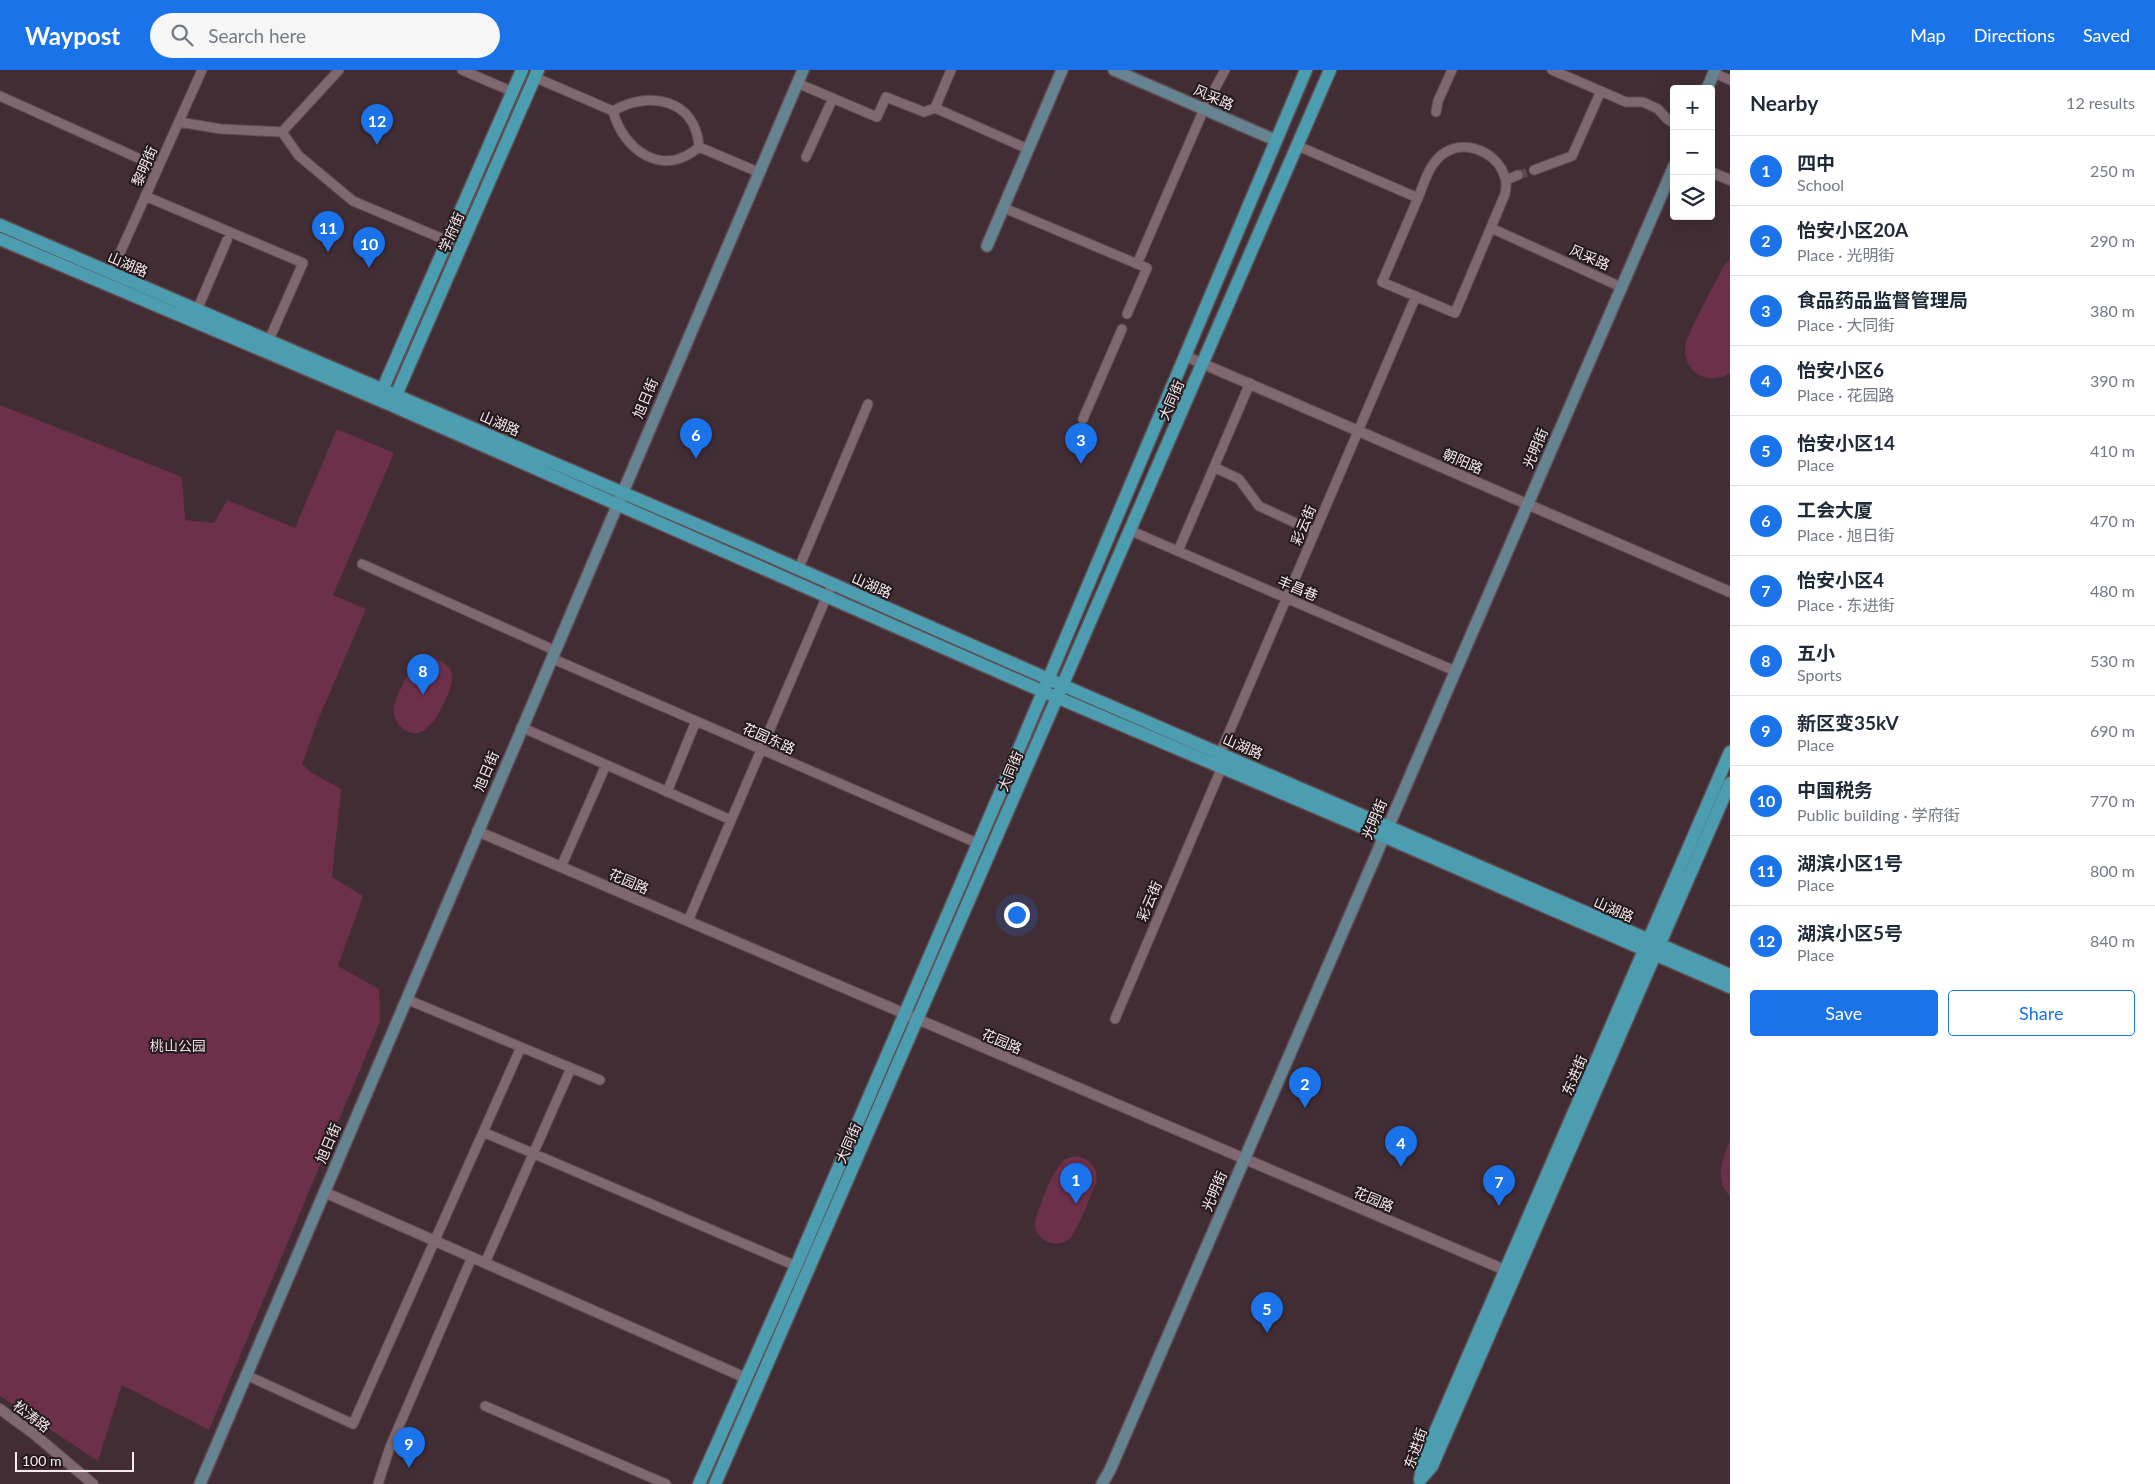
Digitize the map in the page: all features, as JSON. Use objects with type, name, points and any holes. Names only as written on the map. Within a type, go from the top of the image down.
[{"type":"main road","name":"学府街","points":[[381,395],[522,70]]},
{"type":"main road","name":"旭日街","points":[[200,1484],[552,654],[803,70]]},
{"type":"main road","points":[[987,246],[1062,70]]},
{"type":"main road","name":"风采路","points":[[1114,70],[1276,140]]},
{"type":"main road","name":"大同街","points":[[699,1484],[796,1266],[1306,70]]},
{"type":"main road","name":"大同街","points":[[715,1484],[1330,70]]},
{"type":"main road","points":[[1709,85],[1715,72]]},
{"type":"main road","name":"学府街","points":[[394,400],[536,74]]},
{"type":"main road","points":[[493,138],[497,146],[506,144]]},
{"type":"main road","name":"光明街","points":[[1102,1484],[1110,1470],[1670,175]]},
{"type":"main road","name":"山湖路","points":[[0,225],[269,340],[381,395]]},
{"type":"main road","name":"山湖路","points":[[0,239],[394,400],[619,497],[832,584],[1047,678],[1060,691],[1652,947],[1730,987]]},
{"type":"main road","name":"山湖路","points":[[619,497],[827,596],[1042,691],[1060,691]]},
{"type":"main road","name":"东进街","points":[[1419,1482],[1424,1460],[1510,1272],[1652,947],[1730,752]]},
{"type":"main road","name":"东进街","points":[[1652,947],[1730,783]]},
{"type":"main road","name":"山湖路","points":[[1652,947],[1730,975]]},
{"type":"street","name":"黎明街","points":[[111,273],[202,70]]},
{"type":"street","points":[[179,122],[221,130],[282,132],[339,70]]},
{"type":"street","points":[[462,70],[513,92]]},
{"type":"street","points":[[935,108],[950,70]]},
{"type":"street","points":[[1137,264],[1204,109],[1225,70]]},
{"type":"street","points":[[1436,112],[1438,101],[1452,70]]},
{"type":"street","points":[[1552,70],[1626,102],[1643,102],[1658,109],[1670,121]]},
{"type":"street","points":[[1715,72],[1730,80]]},
{"type":"street","points":[[536,74],[613,111]]},
{"type":"street","points":[[797,83],[877,117],[886,97],[924,112],[935,108],[1028,149]]},
{"type":"street","points":[[1534,170],[1572,156],[1601,91]]},
{"type":"street","points":[[0,96],[158,167]]},
{"type":"street","points":[[806,157],[832,98]]},
{"type":"street","points":[[613,111],[628,102],[640,99],[666,102],[684,114],[697,134],[698,147]]},
{"type":"street","points":[[613,111],[617,127],[624,138],[644,155],[665,160],[688,154],[698,147]]},
{"type":"street","points":[[282,132],[299,156],[353,201],[448,241]]},
{"type":"street","points":[[1298,146],[1418,198]]},
{"type":"street","points":[[1462,146],[1479,149],[1491,157],[1502,169],[1506,180],[1505,194],[1455,313],[1382,282],[1418,198],[1433,163],[1446,152],[1462,146]]},
{"type":"street","points":[[698,147],[758,172]]},
{"type":"street","points":[[1715,174],[1730,180]]},
{"type":"street","points":[[1506,180],[1518,176]]},
{"type":"street","points":[[145,196],[303,263],[269,340]]},
{"type":"street","points":[[1004,208],[1147,268],[1127,314]]},
{"type":"street","name":"风采路","points":[[1491,228],[1621,287]]},
{"type":"street","points":[[197,310],[227,240]]},
{"type":"street","name":"彩云街","points":[[1114,1019],[1287,598],[1416,296]]},
{"type":"street","points":[[1083,419],[1122,329]]},
{"type":"street","name":"朝阳路","points":[[1185,356],[1730,592]]},
{"type":"street","points":[[1178,551],[1250,383]]},
{"type":"street","points":[[798,570],[868,404]]},
{"type":"street","points":[[1214,467],[1239,479],[1259,506],[1315,532]]},
{"type":"street","name":"丰昌巷","points":[[1129,530],[1455,671]]},
{"type":"street","name":"花园东路","points":[[362,564],[696,721],[977,843]]},
{"type":"street","points":[[688,921],[832,584]]},
{"type":"street","points":[[667,792],[696,721]]},
{"type":"street","points":[[521,727],[731,820]]},
{"type":"street","points":[[561,867],[606,764]]},
{"type":"street","name":"花园路","points":[[477,831],[1510,1272]]},
{"type":"street","points":[[406,999],[600,1080]]},
{"type":"street","points":[[246,1375],[353,1424],[521,1047]]},
{"type":"street","points":[[485,1263],[571,1068]]},
{"type":"street","points":[[483,1132],[796,1266]]},
{"type":"street","points":[[324,1192],[746,1378]]},
{"type":"street","points":[[378,1484],[390,1447],[472,1257]]},
{"type":"street","points":[[486,1406],[666,1484]]},
{"type":"street","name":"松涛路","points":[[0,1409],[34,1434],[93,1484]]},
{"type":"green space","points":[[1730,259],[1730,373],[1720,378],[1708,378],[1697,374],[1691,368],[1686,356],[1685,347],[1702,308],[1723,267]]},
{"type":"green space","name":"桃山公园","points":[[0,405],[182,477],[185,520],[214,523],[227,500],[295,528],[337,429],[394,453],[333,595],[366,609],[318,720],[302,764],[312,773],[341,789],[332,877],[363,896],[338,966],[379,989],[380,1022],[209,1430],[122,1385],[98,1461],[0,1396]]},
{"type":"green space","points":[[431,658],[441,661],[451,671],[452,677],[449,691],[436,718],[427,729],[415,733],[408,732],[401,727],[395,717],[395,702],[414,665],[420,660]]},
{"type":"green space","points":[[1730,1141],[1730,1196],[1722,1183],[1721,1170],[1724,1155]]},
{"type":"green space","points":[[1077,1156],[1086,1159],[1092,1164],[1096,1172],[1097,1181],[1073,1234],[1064,1242],[1052,1243],[1041,1238],[1037,1233],[1035,1222],[1037,1213],[1059,1165],[1070,1157]]},
{"type":"tunnel","points":[[1518,175],[1534,170]]},
{"type":"place","name":"湖滨小区5号","points":[[377,145]]},
{"type":"place","name":"湖滨小区1号","points":[[328,252]]},
{"type":"place","name":"中国税务","points":[[369,268]]},
{"type":"place","name":"工会大厦","points":[[696,459]]},
{"type":"place","name":"食品药品监督管理局","points":[[1081,464]]},
{"type":"place","name":"五小","points":[[423,695]]},
{"type":"place","name":"怡安小区20A","points":[[1305,1108]]},
{"type":"place","name":"怡安小区6","points":[[1401,1167]]},
{"type":"place","name":"四中","points":[[1076,1204]]},
{"type":"place","name":"怡安小区4","points":[[1499,1206]]},
{"type":"place","name":"怡安小区14","points":[[1267,1333]]},
{"type":"place","name":"新区变35kV","points":[[409,1468]]}]
